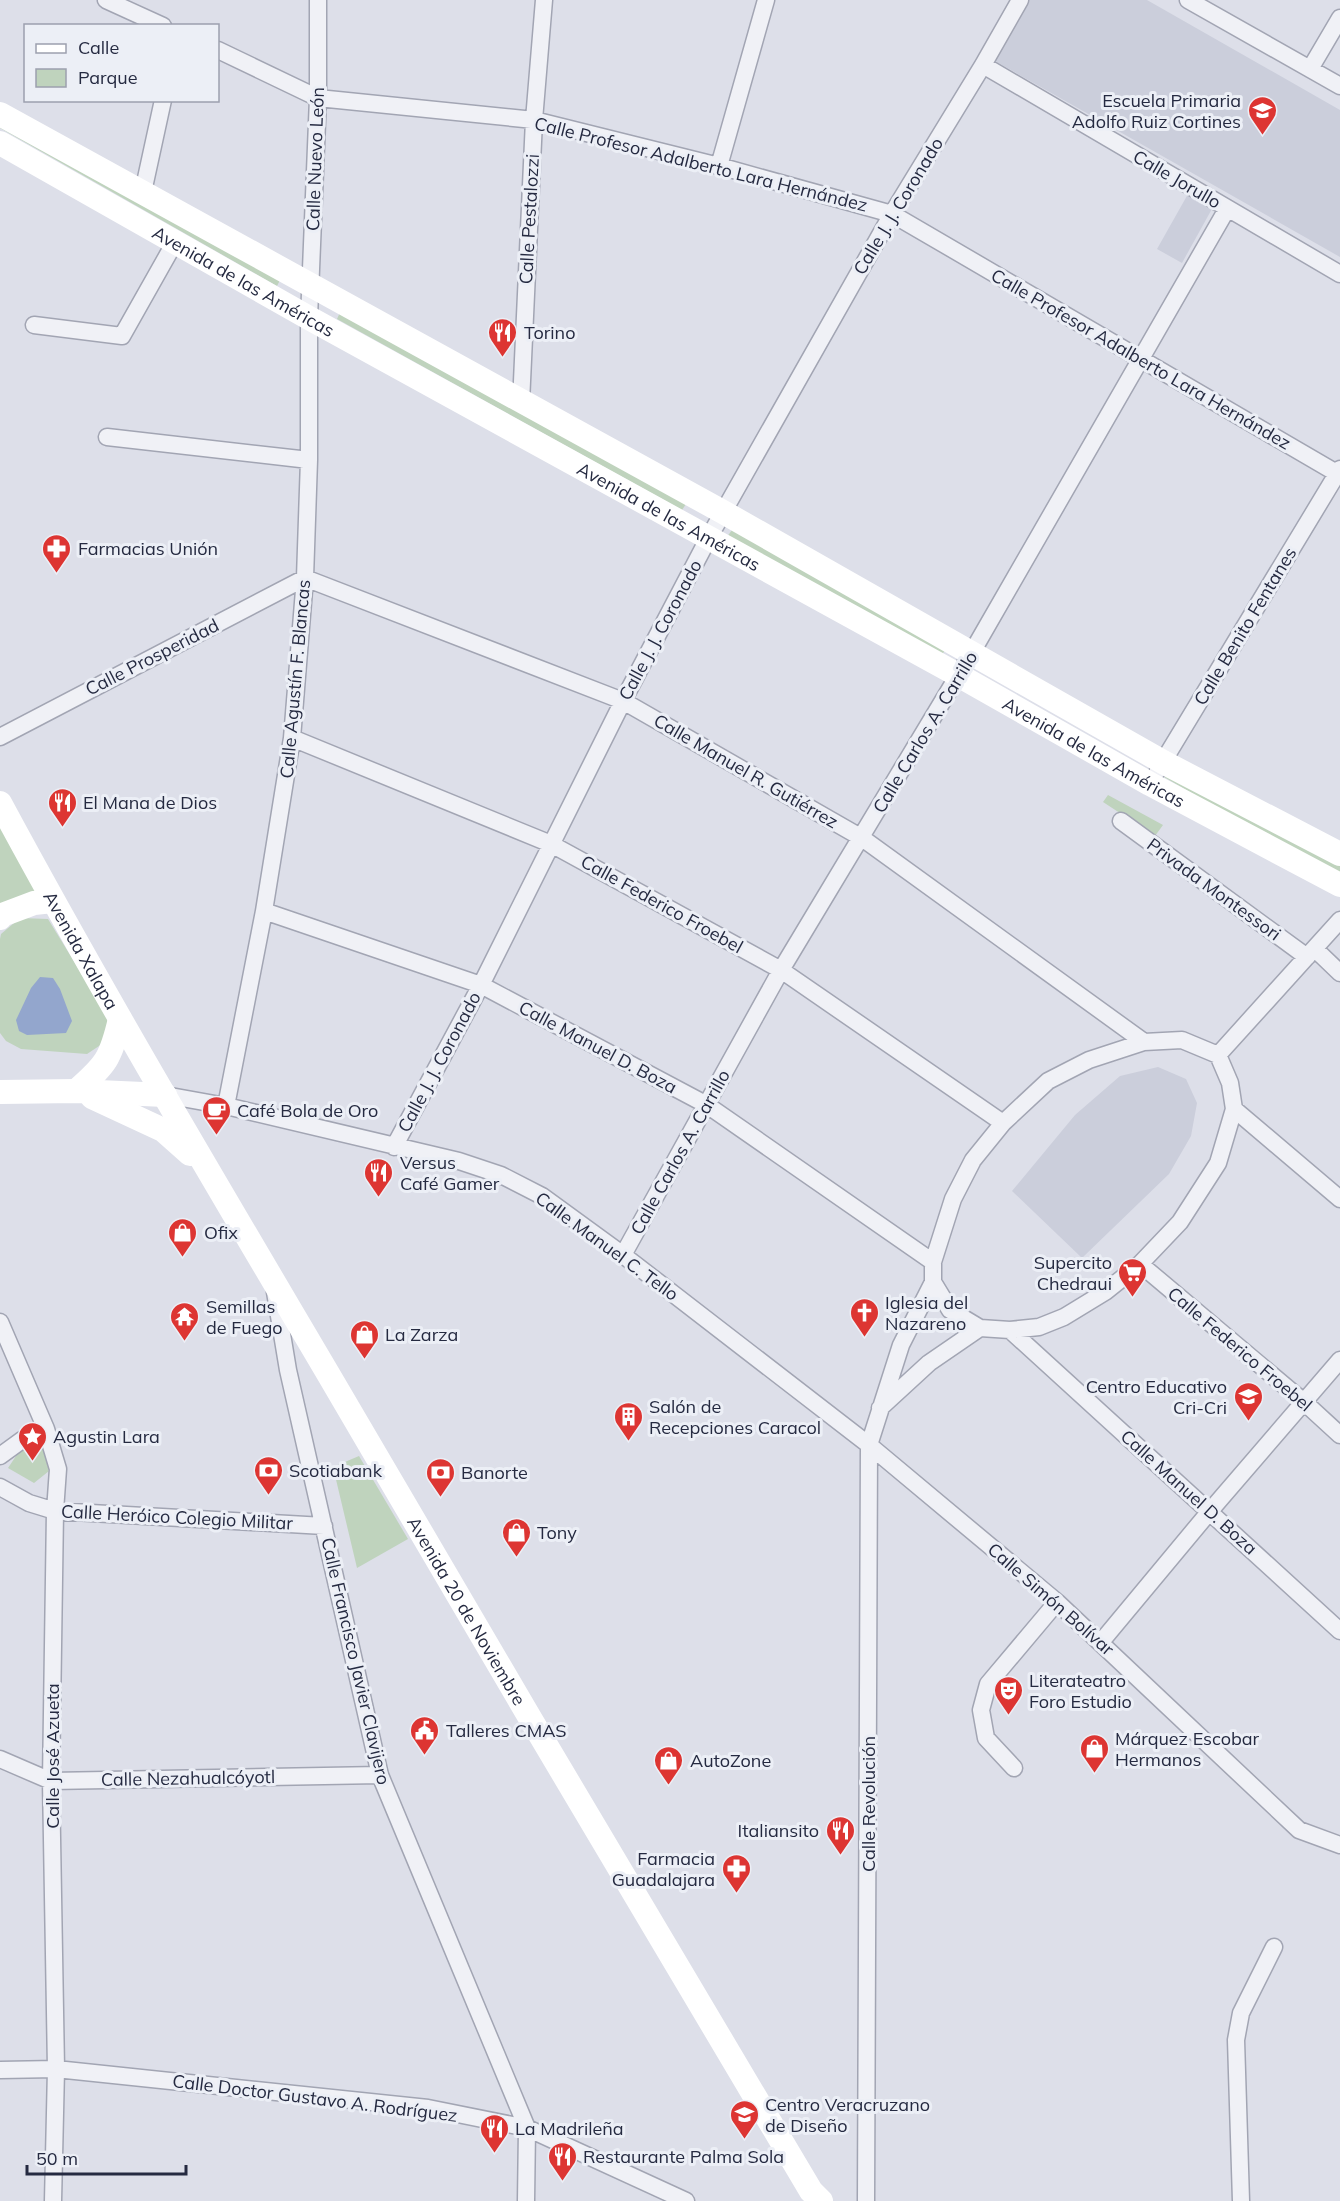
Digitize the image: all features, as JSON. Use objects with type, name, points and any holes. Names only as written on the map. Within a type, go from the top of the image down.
[{"type":"main road","name":"Avenida de las Américas","points":[[0,114],[723,513],[1163,762],[1340,854]]},
{"type":"main road","name":"Avenida de las Américas","points":[[0,143],[309,318],[958,675],[1150,784],[1340,885]]},
{"type":"main road","name":"Avenida Xalapa","points":[[0,803],[52,901],[165,1095]]},
{"type":"main road","points":[[0,918],[2,915],[34,903],[52,901]]},
{"type":"main road","points":[[75,1091],[98,1071],[112,1050],[120,1019]]},
{"type":"main road","points":[[0,1079],[29,1091]]},
{"type":"main road","points":[[0,1092],[75,1091],[165,1095]]},
{"type":"main road","name":"Avenida 20 de Noviembre","points":[[75,1091],[163,1130],[208,1172]]},
{"type":"main road","name":"Avenida 20 de Noviembre","points":[[165,1095],[635,1899],[812,2191],[821,2201]]},
{"type":"street","points":[[106,0],[159,24]]},
{"type":"street","name":"Calle Nuevo León","points":[[309,318],[318,98],[318,0]]},
{"type":"street","name":"Calle Pestalozzi","points":[[521,403],[534,120],[544,0]]},
{"type":"street","points":[[719,166],[766,0]]},
{"type":"street","name":"Calle J. J. Coronado","points":[[394,1147],[480,985],[623,701],[708,539],[891,214],[983,65],[1019,0]]},
{"type":"street","points":[[1188,0],[1340,86]]},
{"type":"street","points":[[1310,69],[1340,18]]},
{"type":"street","name":"Calle Profesor Adalberto Lara Hernández","points":[[219,51],[318,98],[534,120],[719,166],[891,214],[1339,472]]},
{"type":"street","name":"Calle Jorullo","points":[[983,65],[1340,274]]},
{"type":"street","points":[[143,192],[163,102]]},
{"type":"street","name":"Calle Carlos A. Carrillo","points":[[623,1255],[781,970],[971,654],[1227,209]]},
{"type":"street","points":[[34,325],[122,336],[175,242]]},
{"type":"street","name":"Calle Agustín F. Blancas","points":[[226,1106],[264,911],[292,738],[305,578],[309,460],[309,318]]},
{"type":"street","points":[[107,437],[309,460]]},
{"type":"street","name":"Calle Benito Fentanes","points":[[1150,784],[1339,472]]},
{"type":"street","name":"Calle Manuel R. Gutiérrez","points":[[305,578],[623,701],[862,838],[1144,1042]]},
{"type":"street","name":"Calle Prosperidad","points":[[0,737],[305,578]]},
{"type":"street","name":"Calle Federico Froebel","points":[[292,738],[551,844],[781,970],[1003,1123]]},
{"type":"street","name":"Privada Montessori","points":[[1121,821],[1340,973]]},
{"type":"street","name":"Calle Manuel D. Boza","points":[[264,911],[480,985],[707,1105],[933,1262]]},
{"type":"street","points":[[933,1282],[950,1310],[980,1328],[1010,1330],[1039,1327],[1064,1317],[1105,1292],[1140,1264],[1180,1222],[1218,1164],[1234,1109],[1230,1083],[1218,1055],[1340,920]]},
{"type":"street","name":"Calle Revolución","points":[[866,2201],[870,1445],[879,1409],[900,1345],[933,1282],[933,1262],[952,1199],[973,1160],[1003,1123],[1048,1082],[1089,1060],[1144,1042],[1182,1040],[1218,1055]]},
{"type":"street","name":"Calle Manuel C. Tello","points":[[165,1095],[226,1106],[459,1161],[501,1175],[542,1196],[623,1255],[870,1445]]},
{"type":"street","points":[[1234,1109],[1340,1199]]},
{"type":"street","name":"Calle Federico Froebel","points":[[1140,1264],[1340,1435]]},
{"type":"street","name":"Calle Francisco Javier Clavijero","points":[[272,1279],[288,1370],[380,1775],[526,2128],[526,2201]]},
{"type":"street","name":"Calle José Azueta","points":[[0,1322],[46,1429],[58,1469],[54,1511],[51,1781],[56,2069],[53,2201]]},
{"type":"street","points":[[879,1409],[929,1363],[980,1328]]},
{"type":"street","name":"Calle Manuel D. Boza","points":[[1010,1330],[1340,1631]]},
{"type":"street","points":[[1101,1642],[1340,1360]]},
{"type":"street","points":[[0,1456],[22,1440],[46,1429]]},
{"type":"street","name":"Calle Simón Bolívar","points":[[870,1445],[1057,1602],[1299,1830],[1340,1845]]},
{"type":"street","name":"Calle Heróico Colegio Militar","points":[[0,1487],[29,1503],[54,1511],[324,1526]]},
{"type":"street","points":[[1014,1768],[986,1738],[981,1710],[988,1684],[1057,1602]]},
{"type":"street","name":"Calle Nezahualcóyotl","points":[[0,1759],[51,1781],[380,1775]]},
{"type":"street","points":[[1240,2201],[1236,2040],[1241,2013],[1274,1947]]},
{"type":"street","name":"Calle Doctor Gustavo A. Rodríguez","points":[[0,2070],[56,2069],[428,2108],[526,2128],[686,2201]]},
{"type":"shaded area","points":[[1029,0],[1147,0],[1340,110],[1340,257],[995,61]]},
{"type":"shaded area","points":[[1188,194],[1213,207],[1182,263],[1157,249]]},
{"type":"shaded area","points":[[1158,1067],[1186,1079],[1197,1103],[1191,1136],[1169,1174],[1082,1258],[1012,1191],[1075,1115],[1120,1076]]},
{"type":"green space","points":[[0,117],[282,276],[277,286],[0,128]]},
{"type":"green space","points":[[342,308],[688,501],[682,510],[337,319]]},
{"type":"green space","points":[[734,527],[948,646],[941,656],[727,537]]},
{"type":"green space","points":[[1170,766],[1340,866],[1340,880],[1164,777]]},
{"type":"green space","points":[[1108,795],[1163,825],[1155,836],[1103,802]]},
{"type":"green space","points":[[0,817],[42,893],[0,910]]},
{"type":"green space","points":[[20,918],[48,919],[110,1020],[108,1040],[87,1054],[21,1049],[6,1041],[0,1033],[0,939],[1,934]]},
{"type":"green space","points":[[40,1437],[49,1471],[34,1483],[8,1468],[22,1447]]},
{"type":"green space","points":[[359,1456],[408,1539],[357,1568],[333,1467]]},
{"type":"water","points":[[40,977],[53,978],[60,989],[72,1021],[66,1033],[27,1035],[19,1031],[16,1020],[31,988]]},
{"type":"place","name":"Escuela Primaria Adolfo Ruiz Cortines","points":[[1262,136]]},
{"type":"place","name":"Torino","points":[[503,358]]},
{"type":"place","name":"Farmacias Unión","points":[[57,574]]},
{"type":"place","name":"El Mana de Dios","points":[[62,828]]},
{"type":"place","name":"Café Bola de Oro","points":[[216,1136]]},
{"type":"place","name":"Versus Café Gamer","points":[[379,1198]]},
{"type":"place","name":"Ofix","points":[[183,1258]]},
{"type":"place","name":"Supercito Chedraui","points":[[1133,1298]]},
{"type":"place","name":"Iglesia del Nazareno","points":[[864,1338]]},
{"type":"place","name":"Semillas de Fuego","points":[[185,1342]]},
{"type":"place","name":"La Zarza","points":[[364,1360]]},
{"type":"place","name":"Centro Educativo Cri-Cri","points":[[1248,1422]]},
{"type":"place","name":"Salón de Recepciones Caracol","points":[[628,1442]]},
{"type":"place","name":"Agustin Lara","points":[[32,1462]]},
{"type":"place","name":"Scotiabank","points":[[268,1496]]},
{"type":"place","name":"Banorte","points":[[440,1498]]},
{"type":"place","name":"Tony","points":[[516,1558]]},
{"type":"place","name":"Literateatro Foro Estudio","points":[[1008,1716]]},
{"type":"place","name":"Talleres CMAS","points":[[425,1756]]},
{"type":"place","name":"Márquez Escobar Hermanos","points":[[1094,1774]]},
{"type":"place","name":"AutoZone","points":[[669,1786]]},
{"type":"place","name":"Italiansito","points":[[840,1856]]},
{"type":"place","name":"Farmacia Guadalajara","points":[[736,1894]]},
{"type":"place","name":"Centro Veracruzano de Diseño","points":[[744,2140]]},
{"type":"place","name":"La Madrileña","points":[[494,2154]]},
{"type":"place","name":"Restaurante Palma Sola","points":[[562,2182]]}]
